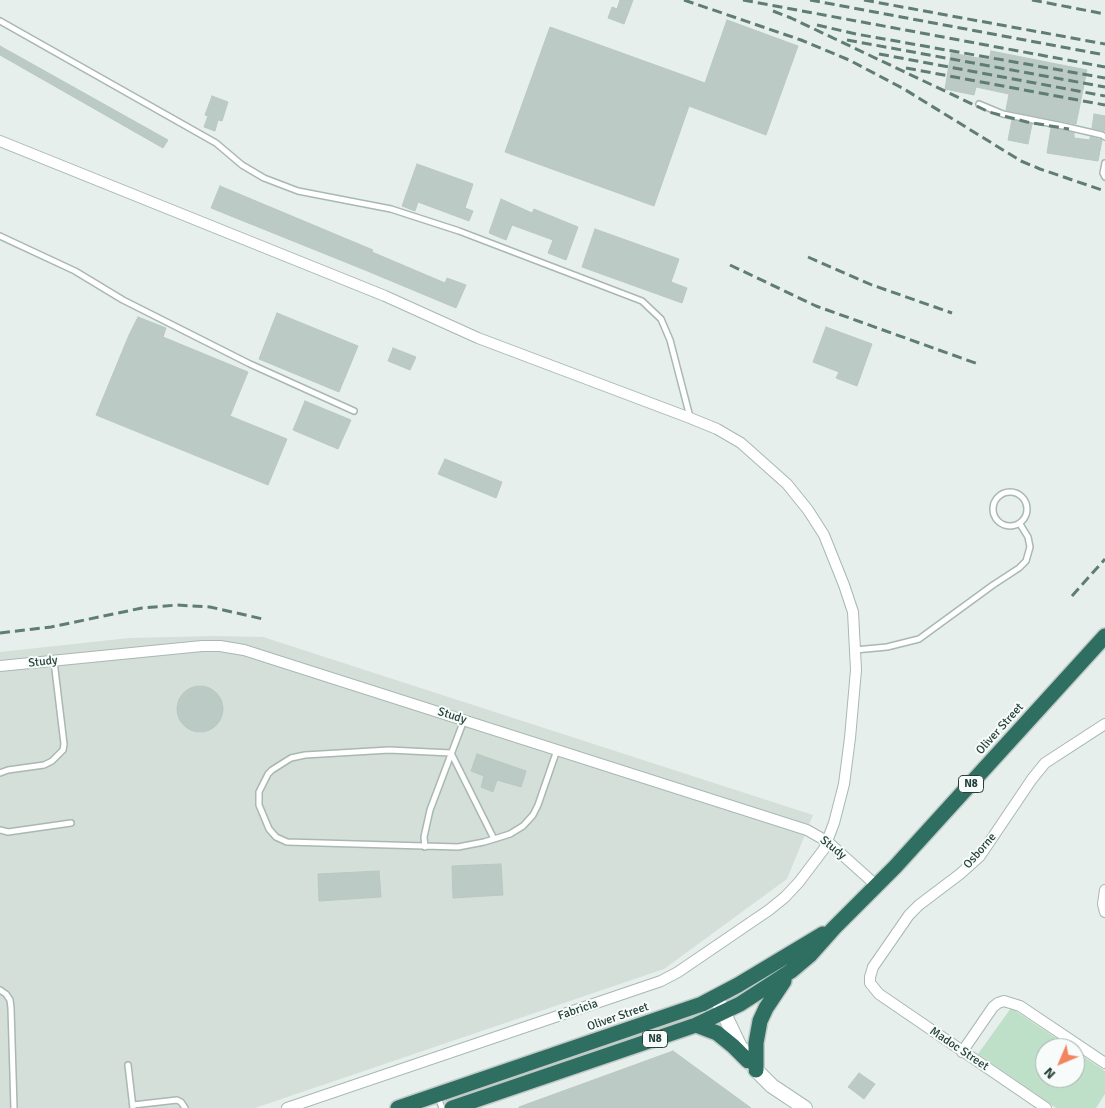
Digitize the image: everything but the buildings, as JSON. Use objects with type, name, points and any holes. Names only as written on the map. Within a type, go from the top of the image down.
[{"type":"highway","name":"Oliver Street","points":[[398,1108],[444,1102],[696,1025],[757,994],[791,972],[877,886],[1105,636]]},
{"type":"highway","name":"Oliver Street","points":[[444,1102],[688,1010],[716,997],[834,928]]},
{"type":"highway","points":[[752,1065],[760,1021],[773,996],[791,972]]},
{"type":"highway","points":[[696,1025],[717,1033],[752,1065]]},
{"type":"street","name":"Fabricia","points":[[0,141],[385,296],[478,338],[690,418],[741,443],[787,484],[808,510],[824,536],[853,612],[855,688],[847,762],[840,803],[828,842],[813,865],[777,904],[670,976],[629,992],[287,1108]]},
{"type":"street","name":"Study","points":[[0,666],[179,648],[220,646],[244,650],[807,830],[828,842],[877,886]]},
{"type":"street","name":"Osborne","points":[[873,987],[870,977],[873,966],[909,915],[980,856],[1045,763],[1105,724]]},
{"type":"street","points":[[1105,890],[1103,904],[1105,912]]},
{"type":"street","name":"Madoc Street","points":[[873,987],[879,994],[1046,1108]]},
{"type":"street","points":[[716,997],[752,1065],[772,1086],[805,1108]]},
{"type":"street","points":[[962,1052],[993,1007],[998,1003],[1009,1002],[1020,1006],[1105,1063]]},
{"type":"lane","points":[[0,21],[216,142],[242,165],[264,178],[298,191],[391,209],[459,231],[642,301],[661,319],[670,340],[690,418]]},
{"type":"lane","points":[[979,104],[1003,114],[1105,137]]},
{"type":"lane","points":[[1105,163],[1103,172],[1105,177]]},
{"type":"lane","points":[[0,236],[75,271],[123,300],[250,364],[354,411]]},
{"type":"lane","points":[[1015,492],[1024,498],[1028,509],[1024,520],[1020,524],[1014,526],[1003,525],[995,517],[993,512],[995,500],[1004,493],[1015,492]]},
{"type":"lane","points":[[855,650],[879,648],[919,639],[993,585],[1020,568],[1026,561],[1030,547],[1028,537],[1020,524]]},
{"type":"lane","points":[[0,773],[8,770],[44,765],[52,761],[63,750],[64,744],[54,661]]},
{"type":"lane","points":[[425,847],[424,836],[430,810],[464,720]]},
{"type":"lane","points":[[451,753],[389,750],[305,755],[291,758],[278,765],[268,774],[259,792],[259,805],[269,830],[276,838],[287,842],[458,847],[510,834],[524,826],[533,816],[538,805],[557,750]]},
{"type":"lane","points":[[451,753],[494,839]]},
{"type":"lane","points":[[0,830],[8,832],[71,823]]},
{"type":"lane","points":[[0,990],[10,1000],[11,1008],[14,1108]]},
{"type":"lane","points":[[128,1065],[133,1107],[177,1100],[182,1102],[185,1108]]},
{"type":"shaded area","points":[[263,637],[813,815],[787,879],[664,969],[255,1108],[0,1108],[0,652],[129,638]]},
{"type":"green space","points":[[1011,1008],[1056,1038],[1035,1038],[1035,1088],[1085,1088],[1085,1058],[1105,1071],[1105,1094],[1096,1108],[1056,1108],[978,1054]]},
{"type":"railway","points":[[684,0],[801,40],[849,60],[904,89],[1021,161],[1105,191]]},
{"type":"railway","points":[[743,0],[1105,67]]},
{"type":"railway","points":[[810,0],[1105,55]]},
{"type":"railway","points":[[864,0],[1105,44]]},
{"type":"railway","points":[[1032,0],[1105,14]]},
{"type":"railway","points":[[773,11],[989,112],[1027,122],[1069,129]]},
{"type":"railway","points":[[817,25],[856,34],[1105,78]]},
{"type":"railway","points":[[847,40],[1105,87]]},
{"type":"railway","points":[[879,54],[1105,96]]},
{"type":"railway","points":[[906,68],[1105,105]]},
{"type":"railway","points":[[808,257],[872,285],[952,313]]},
{"type":"railway","points":[[730,265],[816,306],[978,364]]},
{"type":"railway","points":[[1072,596],[1105,559]]},
{"type":"railway","points":[[0,633],[51,627],[142,608],[177,605],[210,607],[263,619]]}]
